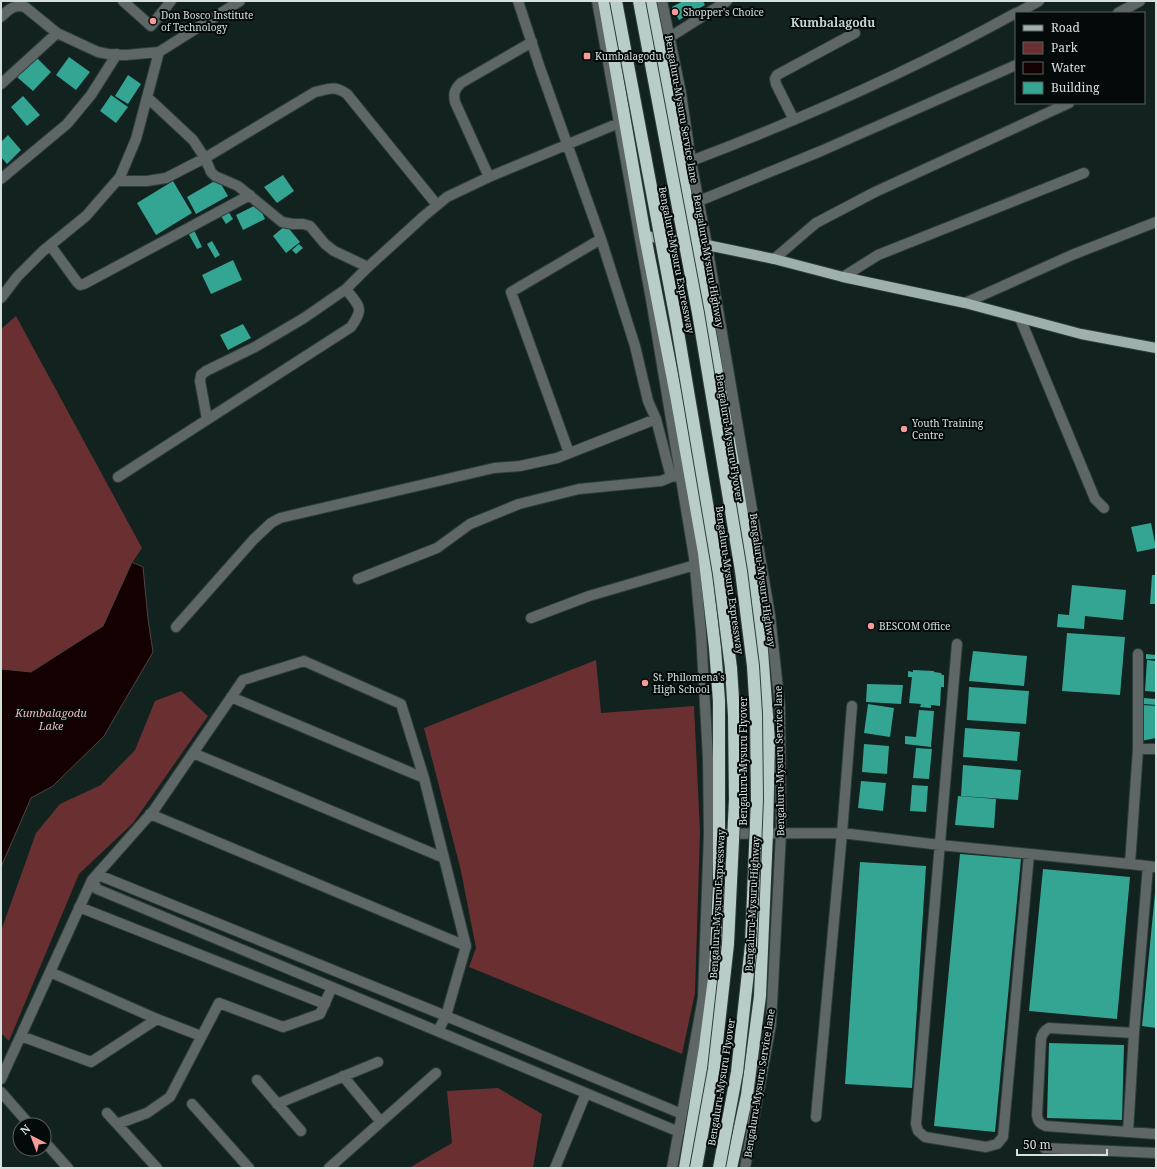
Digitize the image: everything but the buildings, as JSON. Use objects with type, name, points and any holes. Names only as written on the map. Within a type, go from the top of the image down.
[{"type":"highway","name":"Bengaluru-Mysuru Expressway","points":[[604,1],[645,236],[676,395],[704,553],[715,648],[719,701],[714,834],[716,971],[705,1047],[684,1168]]},
{"type":"highway","name":"Bengaluru-Mysuru Expressway","points":[[616,1],[676,320],[719,574],[726,621],[732,684],[734,729],[734,799],[728,944],[714,1069],[696,1168]]},
{"type":"highway","name":"Bengaluru-Mysuru Flyover","points":[[639,1],[698,313],[741,571],[753,666],[756,714],[757,799],[750,945],[737,1072],[719,1168]]},
{"type":"highway","name":"Bengaluru-Mysuru Highway","points":[[650,1],[738,491],[760,625],[769,742],[767,833],[760,996],[747,1095],[731,1168]]},
{"type":"main road","points":[[645,236],[707,245],[774,259],[842,276],[965,303],[1081,334],[1156,348]]},
{"type":"street","points":[[123,1],[151,26],[171,1]]},
{"type":"street","points":[[1,17],[10,9],[20,6],[25,7],[57,33],[98,52],[126,55],[159,52],[240,1]]},
{"type":"street","points":[[358,579],[437,548],[470,524],[514,505],[579,489],[661,481],[675,476],[656,419],[648,402],[635,346],[601,239],[518,1]]},
{"type":"street","name":"Bengaluru-Mysuru Expressway","points":[[597,1],[651,298],[675,476],[695,565],[699,595],[714,834],[703,998],[672,1168]]},
{"type":"street","name":"Bengaluru-Mysuru Service lane","points":[[662,1],[681,93],[691,161],[707,245],[770,615],[780,707],[781,833],[770,1024],[745,1168]]},
{"type":"street","points":[[670,37],[728,1]]},
{"type":"street","points":[[1018,12],[1039,1]]},
{"type":"street","points":[[1120,12],[1140,1]]},
{"type":"street","points":[[691,161],[767,132],[899,74],[1015,14]]},
{"type":"street","points":[[1,84],[57,33]]},
{"type":"street","points":[[794,120],[774,79],[777,75],[855,33]]},
{"type":"street","points":[[489,177],[455,102],[455,89],[461,83],[532,42]]},
{"type":"street","points":[[1,298],[17,277],[50,245],[86,216],[117,181],[127,164],[136,139],[159,52]]},
{"type":"street","points":[[1,178],[67,124],[91,95],[117,54]]},
{"type":"street","points":[[699,201],[821,151],[1015,65]]},
{"type":"street","points":[[117,181],[147,181],[166,178],[205,158],[315,92],[330,88],[339,88],[347,94],[437,205]]},
{"type":"street","points":[[147,97],[193,140],[205,158],[211,172],[215,176],[238,186],[282,222],[310,226],[334,251],[368,267]]},
{"type":"street","points":[[774,259],[816,223],[875,192],[1067,104]]},
{"type":"street","points":[[207,419],[200,382],[201,375],[206,371],[255,347],[304,318],[346,289],[368,267],[447,197],[489,177],[618,123]]},
{"type":"street","points":[[842,276],[878,255],[1084,173]]},
{"type":"street","points":[[50,245],[77,282],[80,285],[84,284],[250,195]]},
{"type":"street","points":[[965,303],[1072,255],[1156,222]]},
{"type":"street","points":[[569,453],[511,292],[601,239]]},
{"type":"street","points":[[118,477],[351,328],[359,315],[360,310],[346,289]]},
{"type":"street","points":[[1020,318],[1095,499],[1104,508]]},
{"type":"street","points":[[176,627],[257,536],[271,523],[280,518],[494,468],[520,466],[557,458],[656,419]]},
{"type":"street","points":[[531,618],[589,596],[695,565]]},
{"type":"street","points":[[957,644],[916,1124],[918,1131],[925,1137],[986,1147],[997,1144],[1003,1137],[1029,854]]},
{"type":"street","points":[[1130,864],[1138,749],[1138,654]]},
{"type":"street","points":[[1,1079],[92,880],[150,814],[243,680],[304,661],[401,704],[424,778],[466,946],[446,1016],[438,1031]]},
{"type":"street","points":[[231,697],[424,778]]},
{"type":"street","points":[[816,1117],[852,706]]},
{"type":"street","points":[[1138,749],[1156,749]]},
{"type":"street","points":[[193,753],[444,858]]},
{"type":"street","points":[[150,814],[466,946]]},
{"type":"street","points":[[714,834],[842,833],[940,845],[1152,866],[1134,1033],[1128,1132]]},
{"type":"street","points":[[92,880],[101,876],[446,1016],[682,1114]]},
{"type":"street","points":[[92,880],[97,889],[679,1132]]},
{"type":"street","points":[[79,907],[325,1004]]},
{"type":"street","points":[[50,972],[156,1019],[201,1036]]},
{"type":"street","points":[[117,1124],[147,1113],[170,1097],[219,1003],[283,1027],[320,1014],[332,987]]},
{"type":"street","points":[[21,1036],[92,1062],[156,1019]]},
{"type":"street","points":[[1134,1033],[1049,1028],[1046,1030],[1042,1034],[1041,1039],[1037,1115],[1038,1121],[1046,1126],[1156,1134]]},
{"type":"street","points":[[277,1104],[378,1062]]},
{"type":"street","points":[[329,1168],[436,1073]]},
{"type":"street","points":[[343,1076],[381,1122]]},
{"type":"street","points":[[257,1080],[301,1131]]},
{"type":"street","points":[[1,1092],[23,1117]]},
{"type":"street","points":[[555,1168],[586,1093]]},
{"type":"street","points":[[192,1104],[249,1168]]},
{"type":"street","points":[[107,1113],[157,1168]]},
{"type":"street","points":[[1044,1148],[1156,1153]]},
{"type":"street","points":[[52,1150],[68,1168]]},
{"type":"green space","points":[[16,316],[142,548],[132,563],[103,626],[31,672],[1,669],[1,329]]},
{"type":"green space","points":[[596,660],[601,713],[694,706],[700,832],[695,993],[682,1054],[469,967],[476,948],[461,871],[424,728]]},
{"type":"green space","points":[[181,691],[208,716],[133,823],[79,874],[9,1041],[1,1033],[1,931],[36,833],[60,804],[101,785],[135,750],[155,701]]},
{"type":"green space","points":[[498,1088],[542,1114],[533,1168],[409,1168],[452,1143],[447,1091]]},
{"type":"water","name":"Kumbalagodu Lake","points":[[132,562],[143,567],[153,652],[104,736],[53,786],[31,798],[1,867],[1,669],[31,672],[103,626]]},
{"type":"place","name":"Shopper's Choice","points":[[675,12]]},
{"type":"place","name":"Don Bosco Institute of Technology","points":[[153,21]]},
{"type":"place","name":"Kumbalagodu","points":[[587,56]]},
{"type":"place","name":"Youth Training Centre","points":[[904,429]]},
{"type":"place","name":"BESCOM Office","points":[[871,626]]},
{"type":"place","name":"St. Philomena's High School","points":[[645,683]]},
{"type":"district","name":"Kumbalagodu","points":[[833,22]]}]
